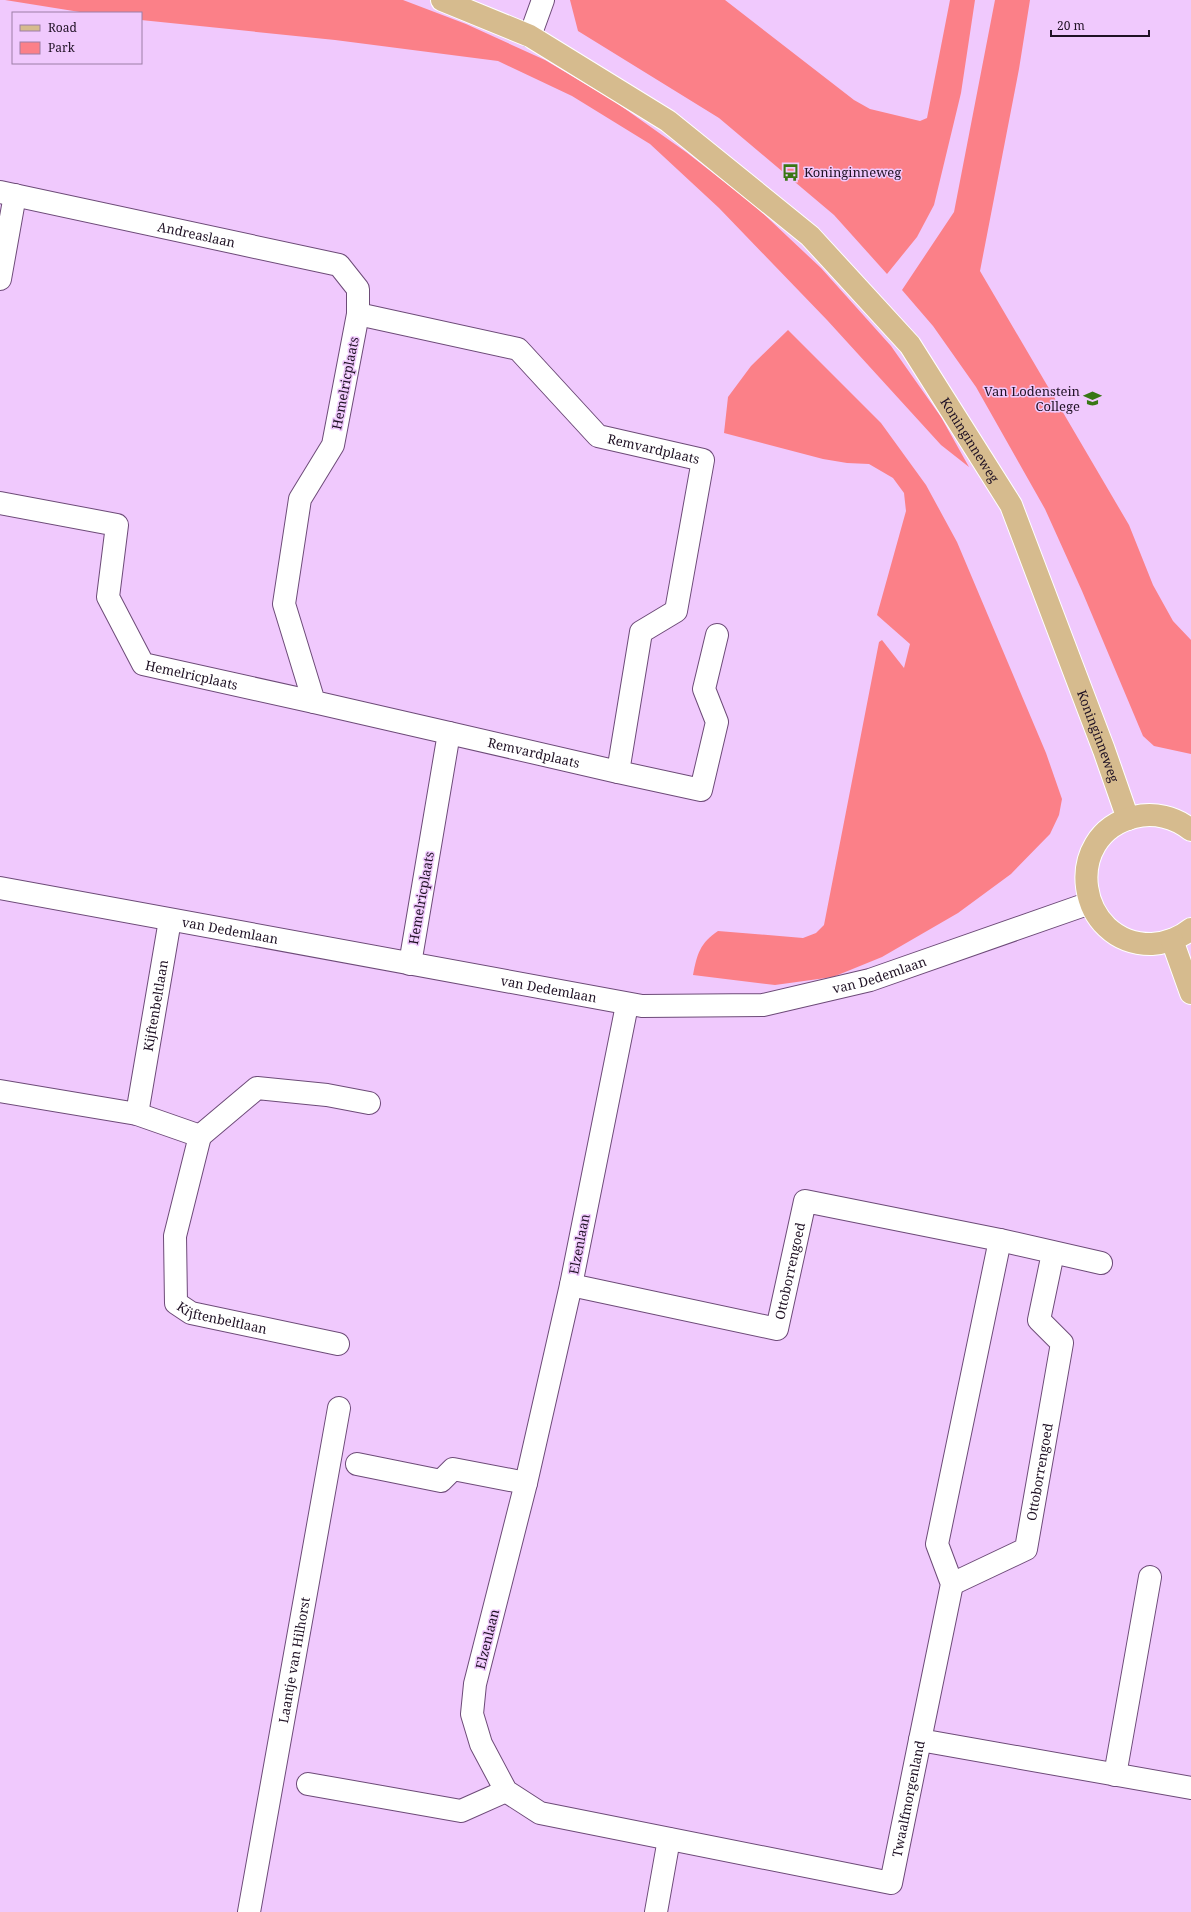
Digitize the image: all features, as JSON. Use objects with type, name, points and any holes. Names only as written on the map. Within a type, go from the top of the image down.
[{"type":"main road","name":"Koninginneweg","points":[[442,0],[530,36],[668,121],[810,236],[910,345],[1011,505],[1107,757],[1128,819]]},
{"type":"main road","points":[[1191,830],[1172,819],[1157,815],[1142,815],[1128,819],[1113,827],[1100,838],[1092,853],[1086,875],[1086,886],[1090,902],[1103,924],[1123,938],[1147,944],[1160,944],[1172,940],[1191,929]]},
{"type":"main road","points":[[1172,940],[1191,993]]},
{"type":"street","points":[[530,36],[543,0]]},
{"type":"street","points":[[0,279],[7,194]]},
{"type":"street","name":"Andreaslaan","points":[[7,194],[338,265],[358,289],[358,314]]},
{"type":"street","name":"Hemelricplaats","points":[[314,702],[284,604],[300,499],[334,444],[358,314]]},
{"type":"street","name":"Remvardplaats","points":[[358,314],[518,349],[598,436],[703,460],[676,611],[641,632],[618,772]]},
{"type":"street","name":"Hemelricplaats","points":[[0,503],[117,525],[108,597],[143,664],[449,733],[410,964]]},
{"type":"street","name":"Remvardplaats","points":[[449,733],[701,790],[717,722],[704,689],[717,635]]},
{"type":"street","name":"van Dedemlaan","points":[[0,888],[410,964],[424,965],[627,1005],[642,1006],[763,1005],[870,980],[1090,902]]},
{"type":"street","name":"Kijftenbeltlaan","points":[[137,1114],[170,920]]},
{"type":"street","name":"Elzenlaan","points":[[627,1005],[571,1285],[526,1483],[475,1684],[472,1714],[481,1744],[506,1791],[540,1813],[669,1839]]},
{"type":"street","points":[[0,1091],[137,1114],[200,1136],[257,1088],[327,1095],[368,1103]]},
{"type":"street","name":"Kijftenbeltlaan","points":[[200,1136],[175,1236],[176,1303],[191,1313],[338,1344]]},
{"type":"street","name":"Ottoborrengoed","points":[[571,1285],[777,1329],[805,1201],[1000,1240],[1101,1263]]},
{"type":"street","points":[[920,1740],[952,1584],[937,1544],[1000,1240]]},
{"type":"street","name":"Ottoborrengoed","points":[[952,1584],[1026,1549],[1062,1343],[1039,1320],[1053,1253]]},
{"type":"street","name":"Laantje van Hilhorst","points":[[249,1912],[339,1408]]},
{"type":"street","points":[[357,1464],[441,1481],[453,1469],[526,1483]]},
{"type":"street","points":[[1115,1775],[1150,1577]]},
{"type":"street","name":"Twaalfmorgenland","points":[[669,1839],[890,1883],[920,1740],[1191,1788]]},
{"type":"street","points":[[308,1784],[460,1811],[506,1791]]},
{"type":"street","points":[[656,1912],[669,1839]]},
{"type":"green space","points":[[5,0],[403,0],[466,24],[545,60],[614,101],[686,152],[754,205],[821,268],[891,346],[941,417],[969,467],[941,445],[827,320],[719,208],[650,144],[572,96],[498,61],[335,40],[142,20],[142,12],[80,12]]},
{"type":"green space","points":[[570,0],[725,0],[854,100],[870,109],[920,121],[927,118],[950,0],[975,0],[961,93],[934,205],[917,237],[887,274],[834,215],[719,118],[578,31]]},
{"type":"green space","points":[[995,0],[1030,0],[1019,69],[980,271],[1129,525],[1153,585],[1173,621],[1191,640],[1191,754],[1154,746],[1143,736],[1082,591],[1045,509],[976,387],[933,326],[902,290],[954,212]]},
{"type":"green space","points":[[788,330],[881,423],[926,485],[957,542],[1046,753],[1062,799],[1059,815],[1050,834],[1011,874],[958,913],[882,957],[833,977],[775,985],[693,975],[698,955],[707,940],[718,931],[803,938],[816,933],[824,925],[879,642],[882,640],[904,668],[910,644],[877,615],[906,511],[904,493],[893,478],[869,464],[847,463],[823,459],[724,433],[728,397],[751,366]]},
{"type":"place","name":"Koninginneweg","points":[[791,172]]},
{"type":"place","name":"Van Lodenstein College","points":[[1093,398]]}]
